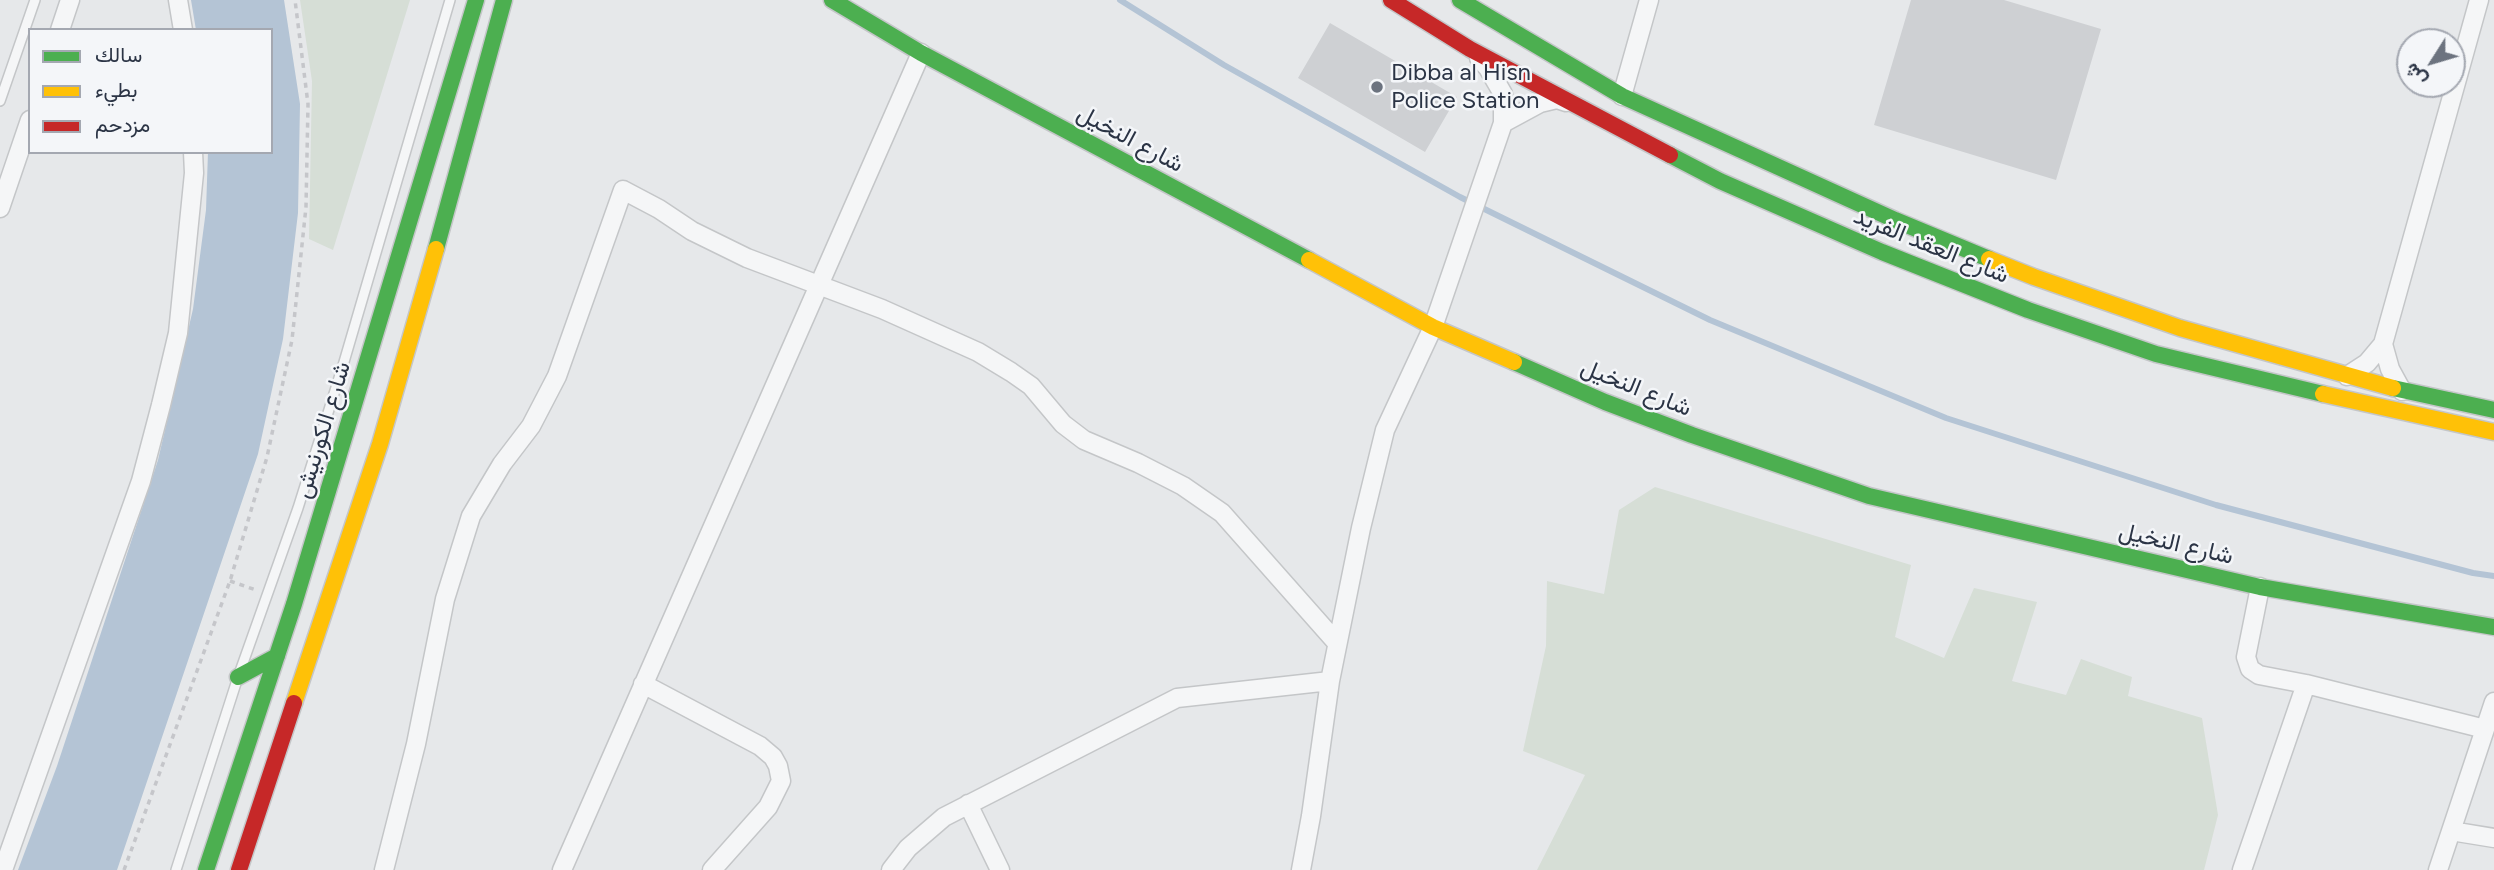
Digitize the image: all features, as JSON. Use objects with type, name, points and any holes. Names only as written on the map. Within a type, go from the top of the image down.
[{"type":"main road","name":"شارع الكورنيش","points":[[206,870],[277,656],[476,0]]},
{"type":"main road","points":[[239,870],[380,443],[505,0]]},
{"type":"main road","name":"شارع النخيل","points":[[832,0],[920,53],[1433,327],[1605,402],[1780,467],[1869,496],[2260,587],[2494,627]]},
{"type":"main road","name":"شارع العقد الفريد","points":[[1391,0],[1469,49],[1720,181],[1882,253],[2028,310],[2156,354],[2494,432]]},
{"type":"main road","name":"شارع العقد الفريد","points":[[1460,0],[1622,96],[1895,220],[2034,277],[2180,328],[2402,391],[2494,411]]},
{"type":"main road","points":[[238,677],[277,656]]},
{"type":"street","points":[[61,28],[71,0]]},
{"type":"street","points":[[178,0],[183,28]]},
{"type":"street","points":[[1622,96],[1649,0]]},
{"type":"street","points":[[2347,376],[2367,363],[2383,344],[2479,0]]},
{"type":"street","points":[[1301,870],[1337,643],[1385,430],[1433,327],[1503,123],[1503,94],[1488,68],[1469,49]]},
{"type":"street","points":[[569,868],[643,684],[920,53]]},
{"type":"street","points":[[1503,123],[1540,103],[1557,99],[1577,106]]},
{"type":"street","points":[[0,208],[28,126]]},
{"type":"street","points":[[4,870],[128,517],[158,418],[177,333],[194,173],[193,154]]},
{"type":"street","points":[[384,870],[416,744],[444,599],[471,516],[502,464],[531,426],[557,376],[623,190],[648,202],[692,231],[747,258],[883,309],[978,352],[1031,386],[1063,424],[1084,440],[1139,463],[1202,497],[1222,513],[1337,643]]},
{"type":"street","points":[[2383,344],[2390,369],[2402,391]]},
{"type":"street","points":[[2260,587],[2246,657],[2250,669],[2259,675],[2306,684],[2485,729]]},
{"type":"street","points":[[891,870],[908,848],[944,817],[1177,698],[1330,681]]},
{"type":"street","points":[[643,684],[760,746],[773,757],[778,766],[781,781],[768,807],[712,870]]},
{"type":"street","points":[[2242,870],[2306,684]]},
{"type":"street","points":[[2438,870],[2494,702]]},
{"type":"street","points":[[968,804],[1000,870]]},
{"type":"street","points":[[2451,831],[2494,838]]},
{"type":"lane","points":[[0,100],[35,0]]},
{"type":"lane","points":[[176,870],[238,677],[298,508],[450,0]]},
{"type":"path","points":[[124,870],[230,581],[267,457],[292,340],[306,207],[308,104],[295,0]]},
{"type":"shaded area","points":[[300,0],[410,0],[333,250],[309,239],[312,81]]},
{"type":"shaded area","points":[[1655,487],[1911,565],[1895,637],[1944,658],[1974,588],[2037,602],[2012,681],[2066,695],[2081,659],[2132,677],[2128,696],[2202,718],[2218,815],[2204,870],[1537,870],[1585,775],[1523,751],[1546,646],[1547,581],[1604,594],[1619,510]]},
{"type":"water","points":[[191,0],[284,0],[300,104],[298,213],[283,339],[258,454],[117,870],[18,870],[57,766],[158,460],[193,309],[206,210],[208,154],[273,154],[273,28],[196,28]]},
{"type":"building","points":[[1911,0],[2004,0],[2101,29],[2056,180],[1874,125]]},
{"type":"building","name":"Dibba al Hisn Police Station","points":[[1330,23],[1457,97],[1425,152],[1298,78]]},
{"type":"waterway","points":[[1120,0],[1224,65],[1460,197],[1710,320],[1946,418],[2216,505],[2473,573],[2494,576]]},
{"type":"traffic: fast","points":[[206,870],[294,604],[476,0]]},
{"type":"traffic: fast","points":[[436,249],[504,0]]},
{"type":"traffic: fast","points":[[832,0],[921,53],[1309,260]]},
{"type":"traffic: fast","points":[[1460,0],[1622,96],[1895,220],[1989,259]]},
{"type":"traffic: fast","points":[[1670,155],[1720,181],[1882,252],[2028,310],[2156,354],[2323,394]]},
{"type":"traffic: fast","points":[[1514,362],[1605,402],[1692,435],[1869,496],[2260,587],[2494,627]]},
{"type":"traffic: fast","points":[[2393,388],[2494,410]]},
{"type":"traffic: fast","points":[[238,677],[277,656]]},
{"type":"traffic: slow","points":[[294,703],[380,444],[436,249]]},
{"type":"traffic: slow","points":[[1989,259],[2180,328],[2393,388]]},
{"type":"traffic: slow","points":[[1309,260],[1433,327],[1514,362]]},
{"type":"traffic: slow","points":[[2323,394],[2494,432]]},
{"type":"traffic: jam","points":[[1391,0],[1470,49],[1670,155]]},
{"type":"traffic: jam","points":[[239,870],[294,703]]},
{"type":"place","name":"Dibba al Hisn Police Station","points":[[1377,87]]}]
